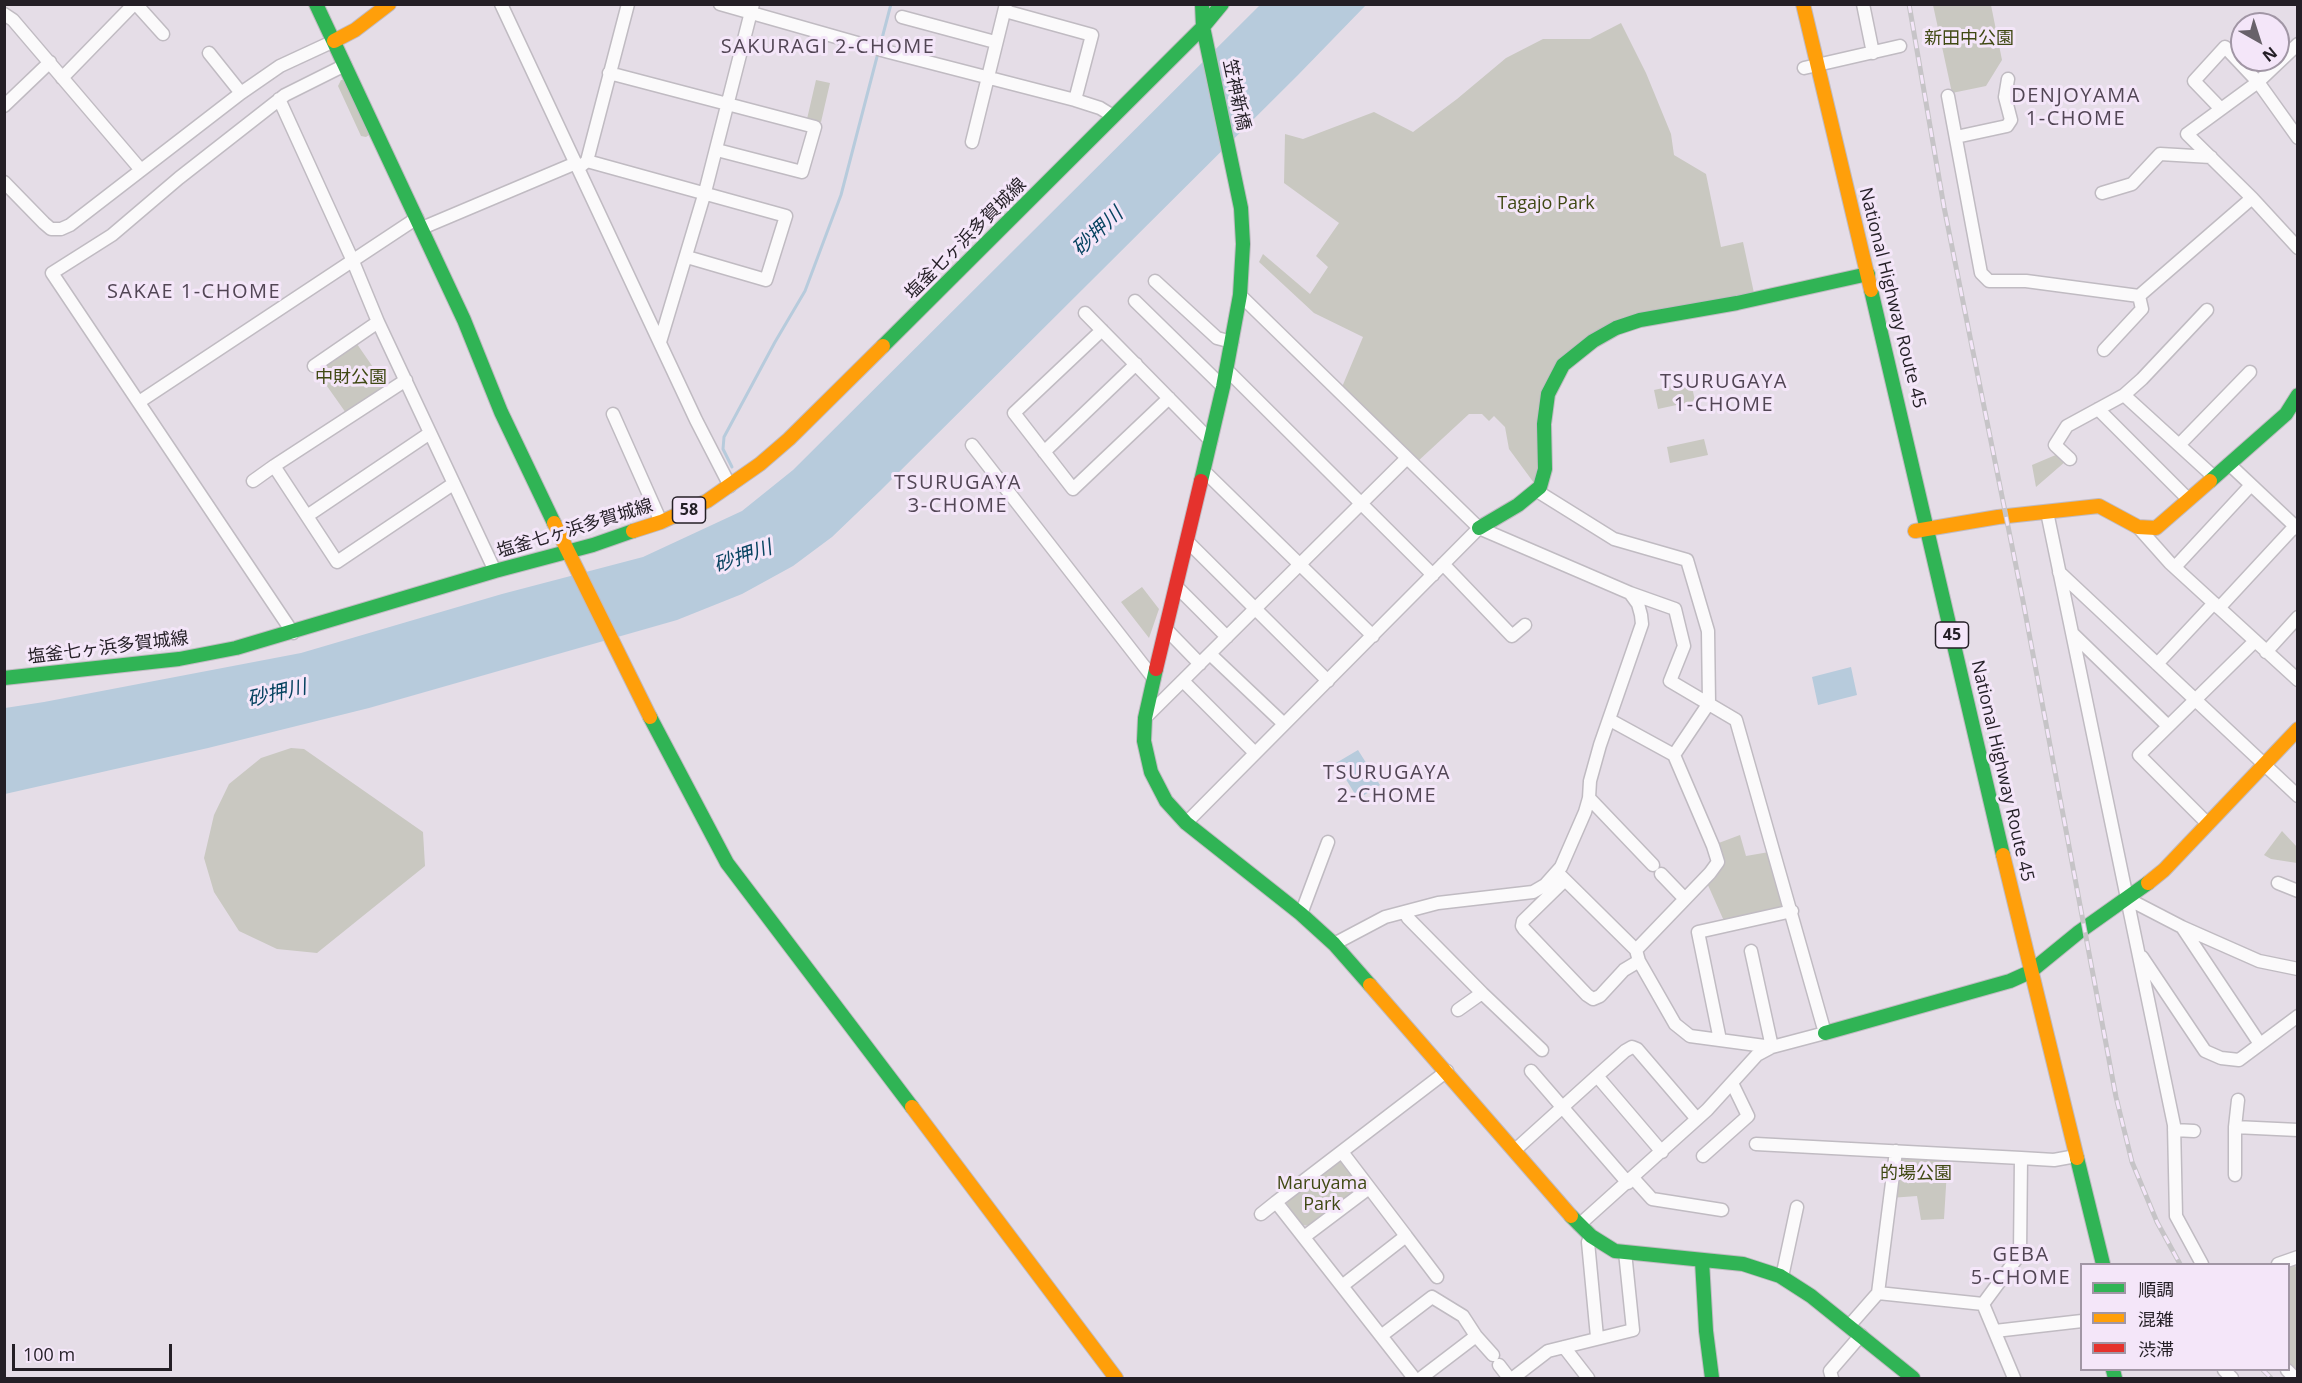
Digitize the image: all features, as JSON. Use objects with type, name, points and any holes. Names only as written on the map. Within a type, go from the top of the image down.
[{"type":"main road","points":[[316,4],[464,320],[501,412],[615,649],[727,863],[1116,1378]]},
{"type":"main road","points":[[334,41],[355,30],[389,4]]},
{"type":"main road","points":[[1202,4],[1203,27]]},
{"type":"main road","name":"塩釜七ヶ浜多賀城線","points":[[4,678],[179,659],[236,648],[293,633],[495,571],[572,558],[683,513],[730,486],[760,464],[789,438],[1012,220],[1203,27],[1221,4]]},
{"type":"main road","name":"National Highway Route 45","points":[[1803,4],[1810,66],[1922,530],[2066,1157],[2103,1263]]},
{"type":"main road","name":"笠神新橋","points":[[1203,27],[1229,147],[1243,229],[1240,295],[1224,387],[1145,718],[1144,741],[1151,772],[1166,801],[1186,823],[1301,914],[1334,944],[1579,1225],[1592,1236],[1615,1251],[1743,1264],[1782,1277],[1811,1296],[1913,1378]]},
{"type":"main road","name":"National Highway Route 45","points":[[1799,47],[1810,66]]},
{"type":"main road","points":[[1479,528],[1518,505],[1537,491],[1542,483],[1545,469],[1544,424],[1550,388],[1563,365],[1593,340],[1616,328],[1640,320],[1737,303],[1862,276]]},
{"type":"main road","points":[[1922,530],[2099,506],[2138,527],[2156,528],[2286,414],[2298,395]]},
{"type":"main road","points":[[1825,1033],[2025,974],[2164,870],[2298,729]]},
{"type":"main road","name":"National Highway Route 45","points":[[2025,974],[2052,1112]]},
{"type":"main road","points":[[1702,1261],[1708,1377]]},
{"type":"street","points":[[62,78],[135,4],[163,34]]},
{"type":"street","points":[[501,4],[581,164],[696,420],[730,486]]},
{"type":"street","points":[[581,164],[628,4]]},
{"type":"street","points":[[720,4],[752,9],[889,52],[1075,100],[1100,108],[1113,116]]},
{"type":"street","points":[[1863,4],[1873,53]]},
{"type":"street","points":[[972,142],[995,42],[1006,8],[1092,35],[1075,100]]},
{"type":"street","points":[[660,342],[717,150],[752,9]]},
{"type":"street","points":[[4,14],[13,20],[50,62],[141,170]]},
{"type":"street","points":[[902,17],[995,42]]},
{"type":"street","points":[[4,182],[44,223],[51,228],[61,229],[70,225],[241,93],[280,66],[334,41]]},
{"type":"street","points":[[2298,44],[2258,82],[2187,134],[2252,198],[2298,248]]},
{"type":"street","points":[[1810,66],[1900,46]]},
{"type":"street","points":[[2220,108],[2193,81],[2225,47],[2258,82],[2298,138]]},
{"type":"street","points":[[209,53],[241,93]]},
{"type":"street","points":[[4,106],[50,62]]},
{"type":"street","points":[[293,633],[52,273],[112,235],[179,178],[279,99],[345,65]]},
{"type":"street","points":[[609,73],[814,127],[802,172],[717,150]]},
{"type":"street","points":[[1956,137],[2007,126],[2011,120],[2005,97],[2008,79]]},
{"type":"street","points":[[1948,96],[1981,273],[1989,281],[2026,281],[2139,296],[2252,198]]},
{"type":"street","points":[[279,99],[378,322],[495,571]]},
{"type":"street","points":[[2102,193],[2132,184],[2160,154],[2211,157]]},
{"type":"street","points":[[139,402],[352,259],[419,223],[581,164],[705,192],[786,216],[766,280],[687,257]]},
{"type":"street","points":[[1155,281],[1217,338],[1232,342]]},
{"type":"street","points":[[1240,295],[1479,528],[1630,593],[1675,609],[1684,646],[1670,681],[1736,720],[1825,1033],[1772,1047],[1757,1055],[1697,1119],[1579,1225]]},
{"type":"street","points":[[2104,350],[2142,309],[2139,296]]},
{"type":"street","points":[[1135,302],[1224,387]]},
{"type":"street","points":[[2070,459],[2055,445],[2067,426],[2124,395],[2207,310]]},
{"type":"street","points":[[1085,313],[1211,441]]},
{"type":"street","points":[[314,366],[378,322]]},
{"type":"street","points":[[1102,330],[1014,413],[1073,489],[1169,398]]},
{"type":"street","points":[[1044,452],[1136,364]]},
{"type":"street","points":[[1227,370],[1433,575]]},
{"type":"street","points":[[2179,445],[2250,372]]},
{"type":"street","points":[[253,481],[406,380]]},
{"type":"street","points":[[2124,395],[2214,477]]},
{"type":"street","points":[[2098,409],[2188,499]]},
{"type":"street","points":[[613,414],[661,522]]},
{"type":"street","points":[[307,516],[430,433]]},
{"type":"street","points":[[972,445],[1154,679]]},
{"type":"street","points":[[1145,718],[1407,458]]},
{"type":"street","points":[[2157,664],[2296,527],[2229,464]]},
{"type":"street","points":[[274,466],[337,562],[453,484]]},
{"type":"street","points":[[1204,471],[1373,636]]},
{"type":"street","points":[[2175,567],[2251,485]]},
{"type":"street","points":[[1537,491],[1614,539],[1687,560],[1708,631],[1708,703],[1674,755]]},
{"type":"street","points":[[2048,512],[2174,1130],[2176,1216],[2201,1263]]},
{"type":"street","points":[[2138,527],[2175,567],[2298,680]]},
{"type":"street","points":[[1186,823],[1479,528]]},
{"type":"street","points":[[1187,541],[1328,681]]},
{"type":"street","points":[[1443,564],[1512,636],[1525,625]]},
{"type":"street","points":[[2060,572],[2298,796]]},
{"type":"street","points":[[1176,586],[1227,637]]},
{"type":"street","points":[[1610,720],[1674,755],[1718,862],[1620,976],[1600,996],[1593,999],[1522,926],[1523,921],[1561,876],[1589,798],[1590,781],[1600,745],[1642,624],[1638,604],[1630,593]]},
{"type":"street","points":[[2266,652],[2298,617]]},
{"type":"street","points":[[1166,629],[1200,664]]},
{"type":"street","points":[[2072,633],[2168,726]]},
{"type":"street","points":[[2208,824],[2139,755],[2255,641]]},
{"type":"street","points":[[1210,654],[1284,724]]},
{"type":"street","points":[[1183,681],[1255,753]]},
{"type":"street","points":[[1589,798],[1684,899]]},
{"type":"street","points":[[1301,914],[1328,842]]},
{"type":"street","points":[[1334,944],[1385,917],[1438,903],[1533,892],[1561,876]]},
{"type":"street","points":[[1561,876],[1637,955],[1675,1024],[1690,1036],[1772,1047]]},
{"type":"street","points":[[2278,883],[2298,891]]},
{"type":"street","points":[[2128,899],[2182,927],[2259,961],[2298,969]]},
{"type":"street","points":[[1720,1040],[1698,932],[1792,911]]},
{"type":"street","points":[[1405,912],[1408,918],[1482,993],[1542,1050]]},
{"type":"street","points":[[2182,927],[2260,1044]]},
{"type":"street","points":[[1751,951],[1772,1047]]},
{"type":"street","points":[[2138,951],[2205,1051],[2221,1058],[2239,1059],[2298,1016]]},
{"type":"street","points":[[1458,1010],[1482,993]]},
{"type":"street","points":[[1515,1150],[1632,1047],[1637,1049],[1697,1119]]},
{"type":"street","points":[[1261,1214],[1447,1071]]},
{"type":"street","points":[[1531,1071],[1562,1109],[1630,1180],[1652,1198],[1722,1210]]},
{"type":"street","points":[[1597,1076],[1662,1152]]},
{"type":"street","points":[[1703,1156],[1748,1116],[1732,1083]]},
{"type":"street","points":[[2235,1175],[2235,1127],[2238,1100]]},
{"type":"street","points":[[2235,1127],[2298,1130]]},
{"type":"street","points":[[2174,1130],[2194,1131]]},
{"type":"street","points":[[1756,1144],[2021,1158],[2066,1157]]},
{"type":"street","points":[[1849,1326],[1878,1293],[1896,1151]]},
{"type":"street","points":[[1342,1152],[1437,1277]]},
{"type":"street","points":[[1983,1304],[2020,1254],[2021,1158]]},
{"type":"street","points":[[1304,1237],[1369,1188]]},
{"type":"street","points":[[1276,1202],[1414,1378]]},
{"type":"street","points":[[1782,1277],[1797,1207]]},
{"type":"street","points":[[1342,1286],[1406,1236]]},
{"type":"street","points":[[1592,1236],[1588,1242],[1597,1338]]},
{"type":"street","points":[[1381,1336],[1432,1297],[1462,1316],[1511,1378],[1548,1351],[1633,1330],[1625,1252]]},
{"type":"street","points":[[2281,1263],[2298,1257]]},
{"type":"street","points":[[1878,1293],[1983,1304]]},
{"type":"street","points":[[1983,1304],[2014,1378]]},
{"type":"street","points":[[1995,1331],[2080,1321]]},
{"type":"street","points":[[1832,1378],[1830,1371],[1861,1335]]},
{"type":"street","points":[[1421,1378],[1476,1336]]},
{"type":"street","points":[[1564,1347],[1588,1378]]},
{"type":"green space","name":"新田中公園","points":[[1933,5],[1991,5],[2002,60],[1986,86],[1952,93]]},
{"type":"green space","name":"Tagajo Park","points":[[1621,23],[1646,73],[1671,134],[1674,155],[1706,174],[1721,247],[1743,242],[1754,293],[1662,311],[1560,359],[1534,483],[1509,449],[1505,427],[1494,416],[1489,421],[1482,414],[1469,414],[1417,462],[1342,387],[1363,337],[1314,313],[1259,262],[1263,254],[1310,294],[1328,267],[1316,256],[1339,223],[1284,183],[1285,134],[1303,139],[1374,112],[1413,132],[1506,58],[1543,39],[1590,39]]},
{"type":"green space","points":[[341,80],[344,80],[369,135],[366,137],[361,136],[338,86]]},
{"type":"green space","points":[[816,80],[830,83],[821,122],[807,119]]},
{"type":"green space","name":"中財公園","points":[[357,344],[386,386],[346,413],[317,372]]},
{"type":"green space","points":[[1691,382],[1695,401],[1658,409],[1654,390]]},
{"type":"green space","points":[[1704,439],[1708,455],[1670,463],[1667,447]]},
{"type":"green space","points":[[2058,454],[2066,461],[2036,487],[2032,465]]},
{"type":"green space","points":[[1142,587],[1159,609],[1149,638],[1121,602]]},
{"type":"green space","points":[[291,748],[304,749],[423,832],[425,866],[317,953],[277,949],[239,931],[214,892],[204,858],[214,815],[229,784],[261,758]]},
{"type":"green space","points":[[2282,831],[2297,847],[2297,863],[2271,859],[2264,855]]},
{"type":"green space","points":[[1740,835],[1746,856],[1769,852],[1783,908],[1724,921],[1707,883],[1716,844]]},
{"type":"green space","name":"的場公園","points":[[1896,1151],[1948,1154],[1944,1219],[1921,1220],[1917,1196],[1890,1198]]},
{"type":"green space","name":"Maruyama Park","points":[[1335,1161],[1342,1162],[1359,1184],[1357,1190],[1310,1226],[1302,1225],[1287,1204],[1288,1197]]},
{"type":"green space","points":[[2290,1260],[2297,1268],[2297,1378],[2289,1371]]},
{"type":"water","name":"砂押川","points":[[1260,5],[1366,5],[880,491],[832,537],[793,566],[742,594],[677,620],[369,708],[208,748],[5,794],[5,708],[301,653],[502,594],[643,557],[742,511],[793,470]]},
{"type":"water","points":[[1851,667],[1857,695],[1818,705],[1812,677]]},
{"type":"water","points":[[1358,750],[1380,785],[1358,799],[1336,763]]},
{"type":"waterway","points":[[880,46],[891,4]]},
{"type":"waterway","points":[[732,467],[723,449],[724,437],[805,291],[841,195],[878,53]]},
{"type":"railway","points":[[1909,4],[1944,207],[2023,601],[2116,1097],[2132,1162],[2157,1222],[2179,1263]]},
{"type":"railway","points":[[2264,1371],[2271,1378]]},
{"type":"traffic: fast","points":[[316,4],[464,320],[501,412],[554,523]]},
{"type":"traffic: fast","points":[[883,346],[1203,27],[1202,4]]},
{"type":"traffic: fast","points":[[1201,481],[1223,387],[1240,295],[1243,244],[1241,208],[1203,27],[1222,4]]},
{"type":"traffic: fast","points":[[1479,528],[1518,505],[1540,487],[1545,469],[1544,424],[1548,394],[1563,365],[1593,341],[1616,328],[1640,320],[1737,303],[1868,274]]},
{"type":"traffic: fast","points":[[1871,290],[2003,855]]},
{"type":"traffic: fast","points":[[2210,481],[2286,414],[2298,395]]},
{"type":"traffic: fast","points":[[4,678],[179,659],[236,648],[495,571],[593,545],[633,531]]},
{"type":"traffic: fast","points":[[1156,669],[1145,718],[1144,741],[1151,772],[1166,801],[1186,823],[1301,914],[1334,944],[1370,985]]},
{"type":"traffic: fast","points":[[650,717],[727,863],[912,1107]]},
{"type":"traffic: fast","points":[[1825,1033],[2010,981],[2030,972],[2079,932],[2148,883]]},
{"type":"traffic: fast","points":[[2077,1158],[2103,1263]]},
{"type":"traffic: fast","points":[[1571,1216],[1591,1236],[1615,1251],[1743,1264],[1780,1276],[1811,1296],[1913,1378]]},
{"type":"traffic: fast","points":[[1702,1261],[1706,1331],[1712,1378]]},
{"type":"traffic: fast","points":[[2113,1371],[2115,1378]]},
{"type":"traffic: slow","points":[[334,41],[355,30],[389,4]]},
{"type":"traffic: slow","points":[[1803,4],[1871,290]]},
{"type":"traffic: slow","points":[[633,531],[661,522],[707,501],[760,464],[789,439],[883,346]]},
{"type":"traffic: slow","points":[[1915,531],[1998,517],[2099,506],[2138,527],[2156,528],[2210,481]]},
{"type":"traffic: slow","points":[[554,523],[650,717]]},
{"type":"traffic: slow","points":[[2148,883],[2164,870],[2298,729]]},
{"type":"traffic: slow","points":[[2003,855],[2077,1158]]},
{"type":"traffic: slow","points":[[1370,985],[1571,1216]]},
{"type":"traffic: slow","points":[[912,1107],[1116,1378]]},
{"type":"traffic: jam","points":[[1156,669],[1201,481]]},
{"type":"district","name":"SAKURAGI 2-CHOME","points":[[828,47]]},
{"type":"district","name":"DENJOYAMA 1-CHOME","points":[[2076,108]]},
{"type":"district","name":"SAKAE 1-CHOME","points":[[194,292]]},
{"type":"district","name":"TSURUGAYA 1-CHOME","points":[[1724,394]]},
{"type":"district","name":"TSURUGAYA 3-CHOME","points":[[958,494]]},
{"type":"district","name":"TSURUGAYA 2-CHOME","points":[[1387,784]]},
{"type":"district","name":"GEBA 5-CHOME","points":[[2021,1266]]}]
